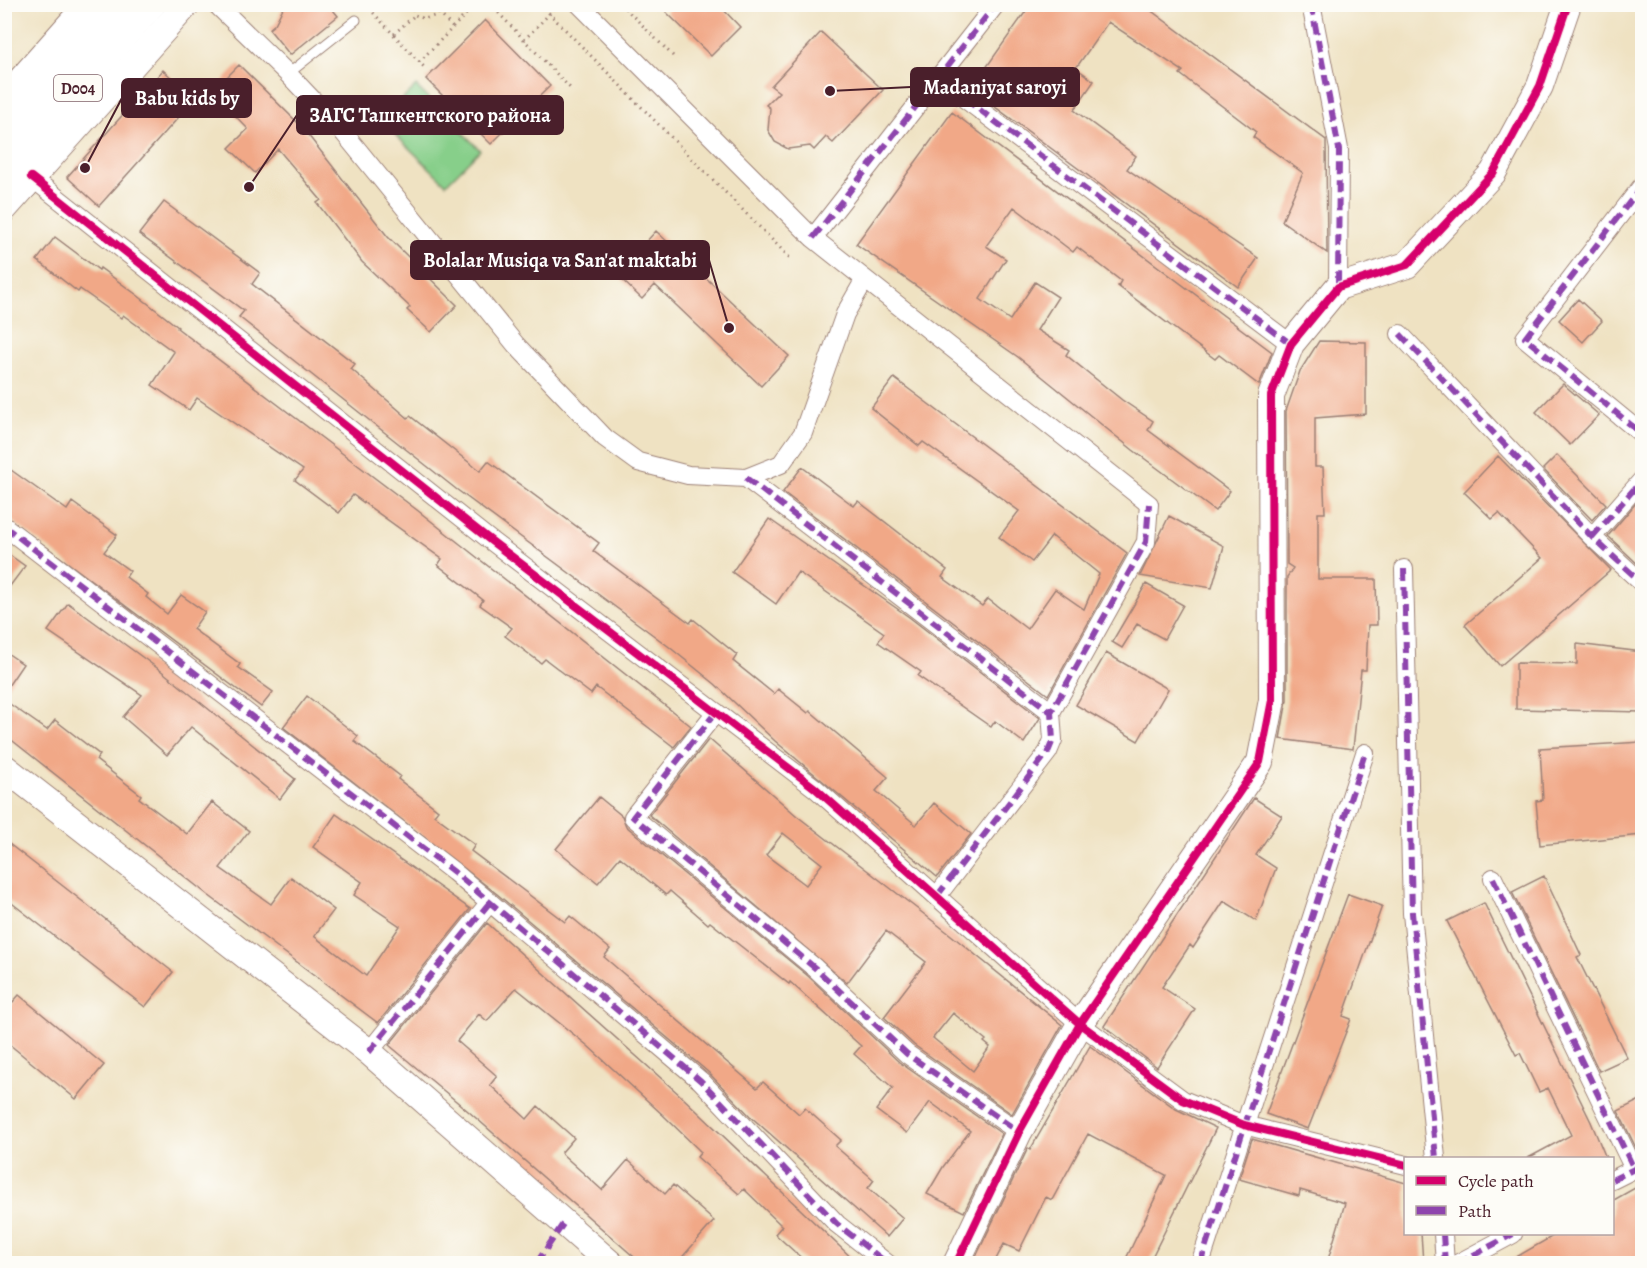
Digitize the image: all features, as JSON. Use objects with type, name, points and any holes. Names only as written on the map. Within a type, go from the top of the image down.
[{"type":"main road","name":"D004","points":[[4,138],[121,4]]},
{"type":"main road","name":"D004","points":[[16,180],[152,4]]},
{"type":"street","points":[[4,99],[88,4]]},
{"type":"street","points":[[4,208],[16,180],[188,4]]},
{"type":"street","points":[[216,4],[288,74],[344,133],[516,345],[604,438],[638,462],[688,475],[746,478],[781,464],[803,433],[845,314],[865,279]]},
{"type":"street","points":[[579,4],[813,238],[1149,504],[1146,542],[1051,712],[1053,740],[1048,752],[937,896]]},
{"type":"street","points":[[813,238],[936,77],[996,4]]},
{"type":"street","points":[[1311,4],[1339,149],[1338,287]]},
{"type":"street","points":[[956,1263],[1018,1132],[1080,1024],[1260,762],[1272,700],[1271,396],[1291,344],[1338,287],[1407,265],[1493,173],[1540,86],[1568,4]]},
{"type":"street","points":[[936,77],[1291,344]]},
{"type":"street","points":[[16,180],[815,788],[1080,1024],[1183,1100],[1244,1125],[1404,1165]]},
{"type":"street","points":[[1642,186],[1526,338],[1642,434]]},
{"type":"street","points":[[1400,334],[1592,537],[1642,583]]},
{"type":"street","points":[[746,478],[1051,712]]},
{"type":"street","points":[[1592,537],[1642,480]]},
{"type":"street","points":[[4,526],[490,902],[701,1081],[837,1224],[888,1263]]},
{"type":"street","points":[[1404,569],[1412,913],[1436,1157]]},
{"type":"street","points":[[716,712],[633,817],[815,968],[907,1054],[1018,1132]]},
{"type":"street","points":[[1200,1263],[1365,753]]},
{"type":"street","points":[[4,767],[369,1052],[611,1263]]},
{"type":"street","points":[[1493,878],[1638,1167],[1614,1179]]},
{"type":"street","points":[[369,1052],[490,902]]},
{"type":"street","points":[[1443,1235],[1445,1263]]},
{"type":"street","points":[[1456,1263],[1509,1235]]},
{"type":"lane","points":[[288,74],[356,20]]},
{"type":"path","points":[[365,4],[425,68]]},
{"type":"path","points":[[404,4],[409,12],[411,9]]},
{"type":"path","points":[[411,4],[415,15],[430,18],[439,13],[444,4]]},
{"type":"path","points":[[419,62],[476,4]]},
{"type":"path","points":[[490,4],[572,89]]},
{"type":"path","points":[[540,4],[791,259]]},
{"type":"path","points":[[524,40],[559,4]]},
{"type":"path","points":[[621,4],[674,57]]},
{"type":"path","points":[[439,13],[453,28]]},
{"type":"path","points":[[393,34],[415,15]]},
{"type":"green space","points":[[416,86],[480,150],[446,184],[381,121]]},
{"type":"building","points":[[285,4],[328,4],[338,16],[290,55],[269,29],[275,24]]},
{"type":"building","points":[[673,4],[718,4],[740,27],[711,56],[666,12]]},
{"type":"building","points":[[1031,4],[1142,4],[1326,140],[1327,253],[1282,221],[1303,173],[1253,137],[1256,132],[1180,74],[1183,71],[1108,22],[1076,68],[1094,81],[1074,110],[1136,156],[1127,169],[1258,258],[1238,287],[971,89]]},
{"type":"building","points":[[485,20],[550,86],[491,144],[426,79]]},
{"type":"building","points":[[821,32],[883,90],[833,143],[826,137],[814,150],[810,146],[788,149],[775,142],[768,130],[770,108],[766,105],[779,92],[771,86]]},
{"type":"building","points":[[239,65],[301,126],[388,237],[457,305],[431,332],[407,310],[410,307],[362,262],[317,203],[321,200],[278,149],[255,173],[229,148],[248,129],[212,92]]},
{"type":"building","points":[[163,70],[195,99],[99,206],[67,177]]},
{"type":"building","points":[[952,112],[1272,352],[1259,385],[1219,355],[1215,359],[1118,286],[1121,281],[1077,247],[1073,252],[1014,207],[986,246],[1006,259],[980,299],[1010,320],[1035,282],[1058,297],[1037,330],[1069,350],[1066,355],[1122,400],[1153,421],[1148,430],[1230,491],[1215,511],[1133,450],[1018,357],[856,244]]},
{"type":"building","points":[[164,202],[260,273],[252,284],[355,364],[351,369],[408,418],[410,416],[480,471],[488,461],[599,543],[593,551],[690,623],[693,619],[737,655],[733,661],[774,694],[778,689],[808,713],[810,711],[888,777],[876,791],[916,825],[934,803],[971,834],[937,877],[775,741],[715,684],[668,646],[456,489],[239,317],[244,311],[139,234]]},
{"type":"building","points":[[656,231],[789,356],[761,386],[655,285],[642,299],[616,274]]},
{"type":"building","points":[[55,237],[137,295],[177,328],[417,510],[691,726],[674,747],[596,687],[591,694],[545,659],[541,663],[505,636],[512,628],[480,605],[483,600],[438,565],[442,559],[353,495],[339,513],[295,480],[303,470],[197,398],[189,410],[152,385],[174,352],[123,315],[121,318],[80,289],[78,292],[37,260]]},
{"type":"building","points":[[1578,299],[1602,321],[1583,342],[1559,320]]},
{"type":"building","points":[[1319,341],[1366,342],[1366,414],[1315,418],[1315,467],[1323,467],[1325,513],[1318,513],[1318,579],[1376,579],[1377,625],[1368,625],[1366,670],[1361,670],[1353,749],[1280,739],[1287,700],[1287,577],[1293,568],[1287,564],[1286,411],[1300,371]]},
{"type":"building","points":[[894,378],[1127,553],[1048,695],[783,492],[802,467],[854,506],[858,501],[947,570],[942,577],[982,606],[988,599],[1027,629],[1055,589],[1084,609],[1099,574],[1052,536],[1032,562],[999,537],[1019,511],[923,442],[919,446],[871,408]]},
{"type":"building","points":[[1563,384],[1599,415],[1570,445],[1536,412]]},
{"type":"building","points":[[1557,455],[1606,504],[1592,520],[1543,469]]},
{"type":"building","points":[[1498,456],[1611,570],[1500,666],[1465,625],[1542,558],[1499,513],[1492,519],[1464,492]]},
{"type":"building","points":[[4,465],[67,510],[72,502],[117,535],[104,552],[130,571],[126,577],[148,594],[146,597],[167,614],[181,595],[205,612],[193,629],[240,664],[238,667],[273,692],[261,707],[4,515]]},
{"type":"building","points":[[1642,496],[1642,568],[1608,536]]},
{"type":"building","points":[[1169,516],[1224,546],[1212,588],[1140,576]]},
{"type":"building","points":[[769,519],[909,617],[1040,718],[1024,743],[995,721],[991,727],[918,676],[921,672],[878,642],[884,633],[798,572],[776,604],[732,572]]},
{"type":"building","points":[[4,551],[25,566],[4,594]]},
{"type":"building","points":[[1146,584],[1183,605],[1164,639],[1137,624],[1122,648],[1112,642]]},
{"type":"building","points":[[68,603],[164,673],[295,779],[280,799],[191,727],[167,755],[123,717],[142,695],[48,631]]},
{"type":"building","points":[[1577,644],[1642,652],[1642,712],[1516,709],[1516,663],[1577,664]]},
{"type":"building","points":[[4,651],[23,664],[4,692]]},
{"type":"building","points":[[1106,653],[1168,689],[1138,741],[1076,705]]},
{"type":"building","points":[[307,696],[358,736],[354,741],[400,776],[398,779],[438,810],[434,815],[475,845],[471,851],[565,922],[570,916],[610,949],[604,957],[757,1088],[763,1082],[799,1114],[805,1108],[841,1140],[835,1146],[874,1180],[868,1188],[903,1218],[887,1237],[750,1116],[708,1072],[497,894],[283,727]]},
{"type":"building","points":[[4,700],[47,730],[55,720],[100,755],[96,760],[141,795],[139,798],[187,834],[212,802],[249,831],[220,868],[271,904],[291,877],[334,910],[314,936],[366,976],[400,926],[354,895],[362,882],[313,847],[336,814],[470,909],[378,1023],[208,895],[4,734]]},
{"type":"building","points":[[709,739],[797,816],[951,935],[1062,1025],[1012,1114],[914,1045],[884,1017],[926,962],[886,931],[847,983],[649,815]],"holes":[[[783,833],[822,864],[806,885],[766,855]],[[953,1013],[986,1040],[984,1042],[990,1047],[973,1071],[933,1038]]]},
{"type":"building","points":[[1642,742],[1642,835],[1540,845],[1536,801],[1543,800],[1540,748]]},
{"type":"building","points":[[599,797],[622,816],[626,826],[808,976],[899,1062],[1002,1134],[964,1212],[927,1194],[943,1167],[970,1131],[930,1102],[907,1133],[876,1110],[893,1088],[854,1054],[861,1046],[790,982],[789,984],[710,922],[708,924],[670,891],[666,895],[620,857],[598,883],[556,849]]},
{"type":"building","points":[[1254,798],[1282,816],[1256,855],[1276,868],[1256,921],[1224,901],[1193,948],[1190,945],[1162,987],[1195,1009],[1157,1067],[1104,1026]]},
{"type":"building","points":[[4,840],[173,972],[145,1007],[4,897]]},
{"type":"building","points":[[1544,876],[1581,955],[1577,957],[1627,1058],[1599,1071],[1512,892]]},
{"type":"building","points":[[1348,894],[1382,906],[1343,1016],[1351,1019],[1308,1129],[1266,1114]]},
{"type":"building","points":[[1484,903],[1591,1122],[1606,1157],[1530,1157],[1571,1135],[1548,1088],[1539,1092],[1520,1053],[1516,1055],[1447,921]]},
{"type":"building","points":[[487,923],[681,1096],[857,1263],[807,1263],[775,1234],[782,1226],[744,1189],[739,1194],[697,1157],[701,1152],[663,1115],[588,1046],[516,988],[487,1021],[479,1014],[457,1041],[497,1076],[490,1085],[527,1119],[538,1106],[574,1138],[561,1153],[602,1190],[628,1160],[665,1194],[673,1185],[714,1221],[677,1263],[641,1263],[389,1045]]},
{"type":"building","points":[[19,995],[104,1065],[76,1099],[4,1040],[4,1012]]},
{"type":"building","points":[[1090,1046],[1176,1109],[1216,1128],[1149,1263],[1124,1263],[1166,1175],[1088,1134],[1052,1200],[1046,1197],[1019,1251],[1004,1244],[994,1263],[973,1263],[1028,1148],[1030,1150]]},
{"type":"building","points":[[1642,1099],[1642,1154],[1639,1154],[1618,1111]]},
{"type":"building","points":[[1252,1139],[1404,1182],[1404,1235],[1421,1235],[1423,1263],[1327,1263],[1345,1203],[1300,1190],[1299,1196],[1239,1179]]},
{"type":"building","points":[[1642,1184],[1642,1263],[1506,1263],[1555,1235],[1614,1235],[1614,1200]]},
{"type":"marked path","points":[[813,238],[996,4]]},
{"type":"marked path","points":[[1311,4],[1339,149],[1338,287]]},
{"type":"marked path","points":[[936,77],[1291,344]]},
{"type":"marked path","points":[[1642,186],[1525,338],[1642,434]]},
{"type":"marked path","points":[[1400,334],[1592,537],[1642,583]]},
{"type":"marked path","points":[[746,478],[1051,712]]},
{"type":"marked path","points":[[1592,537],[1642,480]]},
{"type":"marked path","points":[[937,896],[1048,752],[1053,740],[1051,712],[1146,542],[1149,504]]},
{"type":"marked path","points":[[4,526],[454,872],[701,1081],[837,1224],[888,1264]]},
{"type":"marked path","points":[[1404,569],[1412,913],[1436,1157]]},
{"type":"marked path","points":[[716,712],[633,817],[815,968],[907,1054],[1019,1132]]},
{"type":"marked path","points":[[1200,1264],[1365,753]]},
{"type":"marked path","points":[[1493,878],[1634,1169]]},
{"type":"marked path","points":[[369,1052],[490,902]]},
{"type":"marked path","points":[[1614,1179],[1642,1165]]},
{"type":"marked path","points":[[536,1264],[565,1221]]},
{"type":"marked path","points":[[1443,1235],[1445,1264]]},
{"type":"marked path","points":[[1457,1264],[1511,1235]]},
{"type":"cycle path","points":[[956,1264],[1019,1132],[1080,1024],[1260,762],[1272,700],[1271,396],[1291,344],[1338,287],[1407,265],[1493,173],[1540,86],[1568,4]]},
{"type":"cycle path","points":[[31,177],[490,540],[815,788],[1080,1024],[1183,1100],[1244,1125],[1404,1165]]},
{"type":"place","name":"Madaniyat saroyi","points":[[830,91]]},
{"type":"place","name":"Babu kids by","points":[[85,168]]},
{"type":"place","name":"ЗАГС Ташкентского района","points":[[249,187]]},
{"type":"place","name":"Bolalar Musiqa va San'at maktabi","points":[[729,328]]}]
